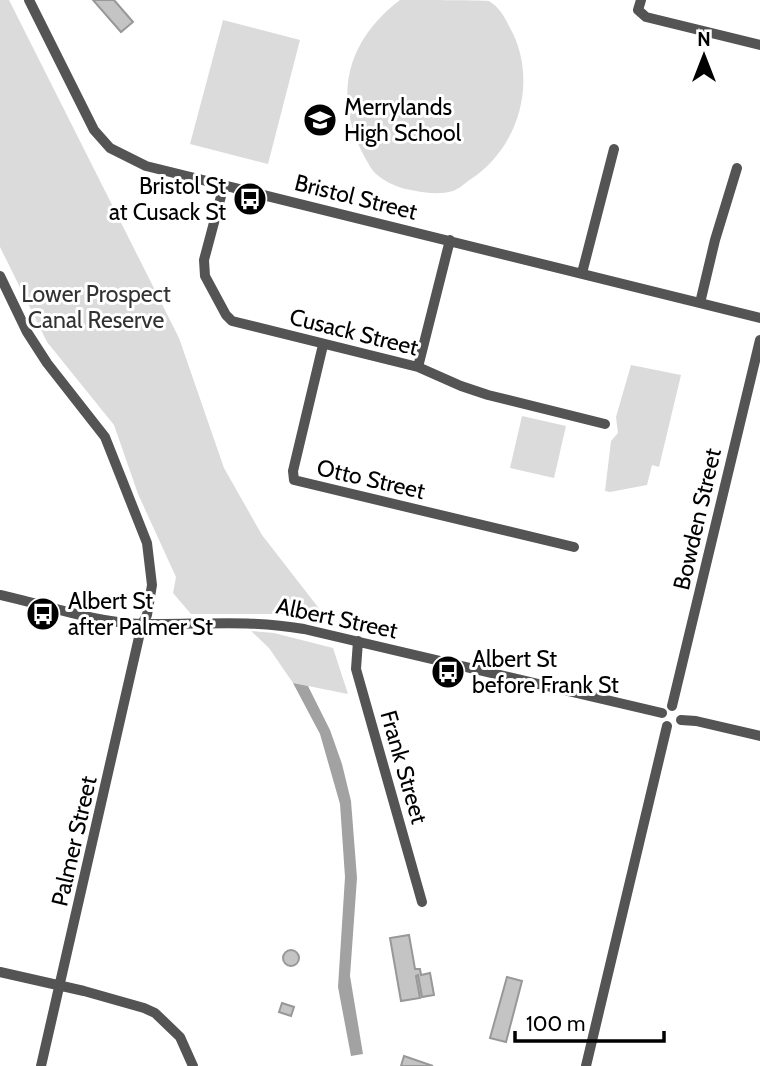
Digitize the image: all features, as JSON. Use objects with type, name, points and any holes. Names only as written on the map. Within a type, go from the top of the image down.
[{"type":"street","name":"Bristol Street","points":[[29,0],[93,130],[110,148],[146,166],[760,318]]},
{"type":"street","points":[[640,0],[638,10],[646,17],[760,45]]},
{"type":"street","points":[[582,273],[614,149]]},
{"type":"street","points":[[700,303],[715,240],[737,168]]},
{"type":"street","name":"Cusack Street","points":[[224,185],[204,260],[205,276],[232,321],[418,367],[488,395],[605,424]]},
{"type":"street","points":[[418,367],[450,240]]},
{"type":"street","name":"Palmer Street","points":[[0,276],[27,332],[47,363],[105,437],[147,543],[152,585],[41,1066]]},
{"type":"street","name":"Bowden Street","points":[[672,706],[760,340]]},
{"type":"street","name":"Otto Street","points":[[323,345],[293,471],[294,480],[574,547]]},
{"type":"street","name":"Albert Street","points":[[0,595],[118,622],[269,623],[358,641],[662,713]]},
{"type":"street","name":"Frank Street","points":[[358,641],[356,669],[422,902]]},
{"type":"street","points":[[586,1066],[667,726],[662,719],[662,713],[672,706],[679,709],[681,720]]},
{"type":"street","points":[[667,726],[675,726],[681,720],[695,721],[760,736]]},
{"type":"street","points":[[0,972],[144,1007],[155,1013],[180,1037],[193,1066]]},
{"type":"green space","name":"Lower Prospect Canal Reserve","points":[[0,0],[9,0],[179,338],[224,468],[262,535],[321,611],[323,619],[298,614],[191,614],[173,593],[176,577],[138,494],[114,425],[47,342],[0,247]]},
{"type":"green space","points":[[400,0],[489,1],[503,15],[518,46],[523,67],[523,89],[520,110],[512,130],[502,149],[488,165],[453,191],[422,192],[400,187],[383,179],[371,168],[351,122],[347,99],[355,57],[365,37],[380,18]]},
{"type":"green space","points":[[223,20],[300,40],[268,164],[190,144]]},
{"type":"green space","points":[[631,365],[681,375],[659,467],[652,465],[647,485],[610,492],[605,491],[611,441],[618,433],[616,417]]},
{"type":"green space","points":[[522,416],[566,426],[554,478],[510,468]]},
{"type":"green space","points":[[251,631],[274,633],[333,648],[348,694],[293,683],[269,648]]},
{"type":"shaded area","points":[[293,683],[308,686],[330,730],[351,801],[357,878],[350,976],[363,1054],[351,1056],[338,987],[345,877],[340,804],[320,734]]},
{"type":"building","points":[[93,0],[114,0],[133,22],[121,32]]},
{"type":"building","points":[[409,935],[415,969],[420,969],[421,975],[430,973],[434,995],[422,997],[418,975],[420,998],[401,1001],[390,938]]},
{"type":"building","points":[[291,950],[297,952],[297,964],[291,966],[285,964],[283,958],[285,952]]},
{"type":"building","points":[[507,977],[522,981],[506,1042],[490,1038]]},
{"type":"building","points":[[282,1003],[294,1007],[291,1016],[279,1012]]},
{"type":"building","points":[[404,1056],[433,1066],[401,1066]]},
{"type":"place","name":"Merrylands High School","points":[[320,120]]},
{"type":"place","name":"Bristol St at Cusack St","points":[[250,199]]},
{"type":"place","name":"Albert St after Palmer St","points":[[43,614]]},
{"type":"place","name":"Albert St before Frank St","points":[[448,672]]}]
